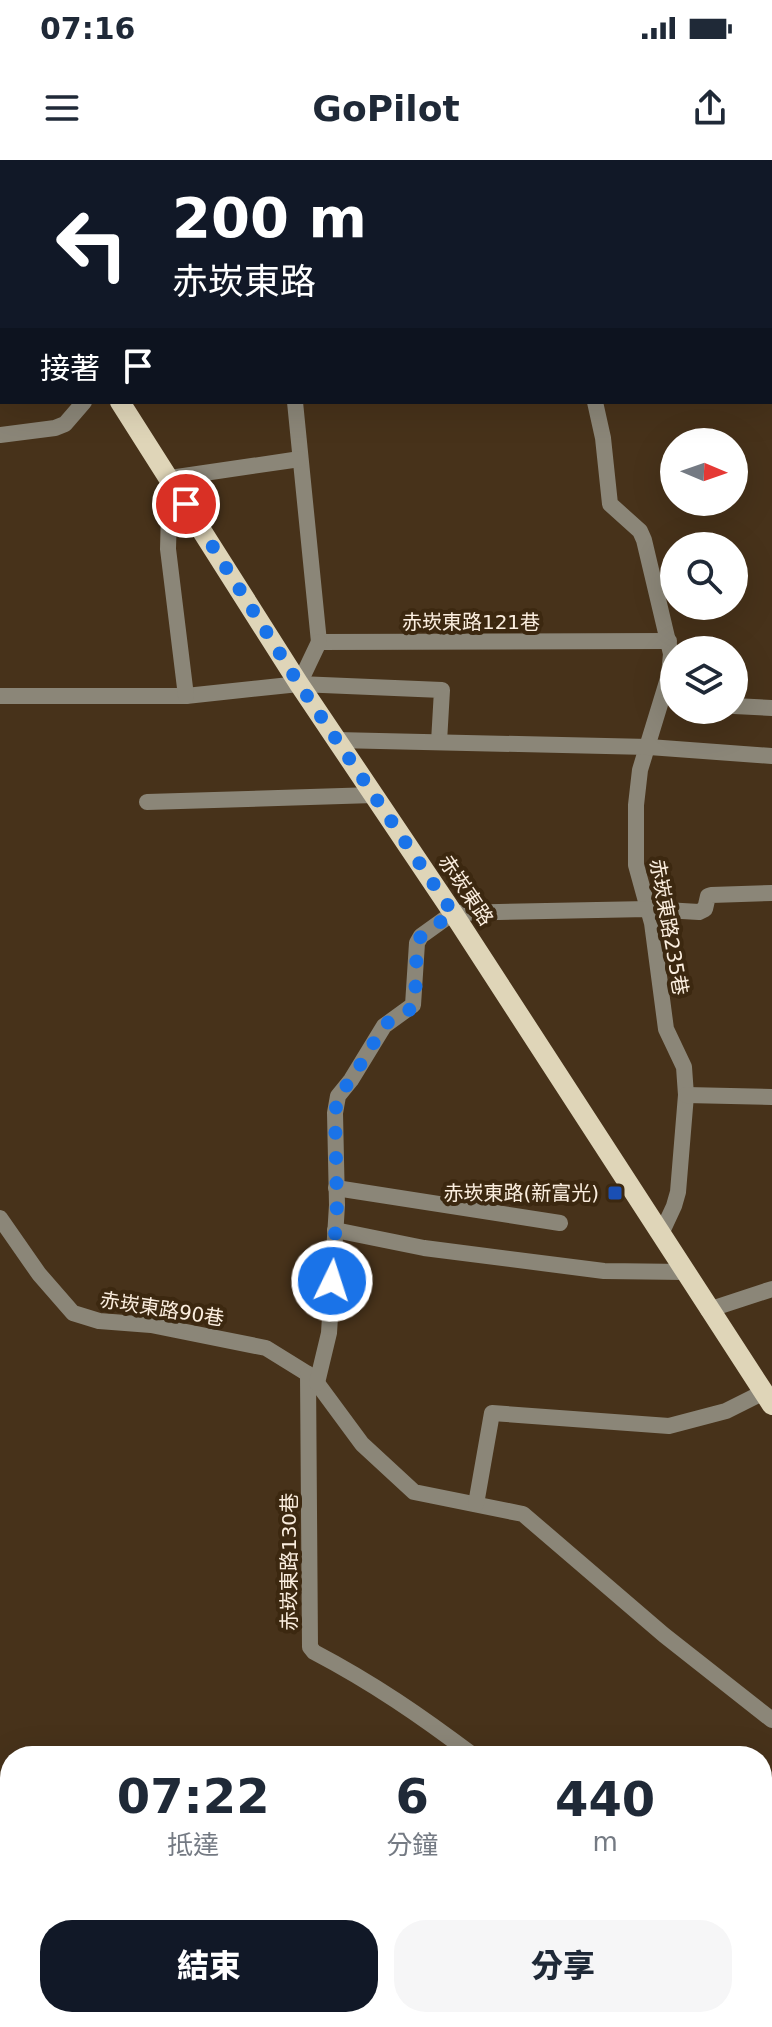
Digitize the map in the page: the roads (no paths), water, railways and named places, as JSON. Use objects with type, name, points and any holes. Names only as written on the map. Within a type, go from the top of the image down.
[{"type":"main road","name":"赤崁東路","points":[[121,404],[299,684],[453,913],[708,1310],[770,1401]]},
{"type":"street","points":[[0,435],[55,428],[65,424],[82,404]]},
{"type":"street","points":[[295,404],[319,642],[299,684]]},
{"type":"street","name":"赤崁東路235巷","points":[[595,404],[603,438],[610,504],[640,531],[644,540],[668,636]]},
{"type":"street","points":[[186,696],[168,549],[170,478],[300,459]]},
{"type":"street","name":"赤崁東路121巷","points":[[319,642],[660,641]]},
{"type":"street","points":[[0,696],[186,696],[299,684],[442,690],[439,742]]},
{"type":"street","points":[[748,707],[772,708]]},
{"type":"street","name":"赤崁東路235巷","points":[[660,721],[640,770],[636,805],[636,865],[652,923],[666,1029],[681,1057],[686,1095],[678,1192],[661,1234]]},
{"type":"street","points":[[336,740],[649,747],[772,756]]},
{"type":"street","points":[[147,802],[374,795]]},
{"type":"street","points":[[453,913],[648,909],[703,911],[711,895],[772,893]]},
{"type":"street","name":"赤崁東路130巷","points":[[453,913],[421,936],[417,943],[415,1001],[411,1009],[384,1026],[338,1096],[329,1333],[313,1378],[310,1647],[400,1701],[461,1746]]},
{"type":"street","points":[[686,1095],[772,1097]]},
{"type":"street","points":[[336,1188],[560,1223]]},
{"type":"street","name":"赤崁東路90巷","points":[[0,1218],[39,1274],[73,1313],[99,1321],[151,1325],[266,1348],[313,1378]]},
{"type":"street","points":[[335,1230],[424,1248],[604,1271],[685,1272]]},
{"type":"street","points":[[708,1310],[772,1289]]},
{"type":"street","points":[[313,1378],[362,1444],[414,1492],[523,1514],[664,1635],[772,1720]]},
{"type":"street","points":[[476,1504],[492,1413],[669,1426],[770,1401]]},
{"type":"place","name":"赤崁東路(新富光)","points":[[615,1193]]}]
